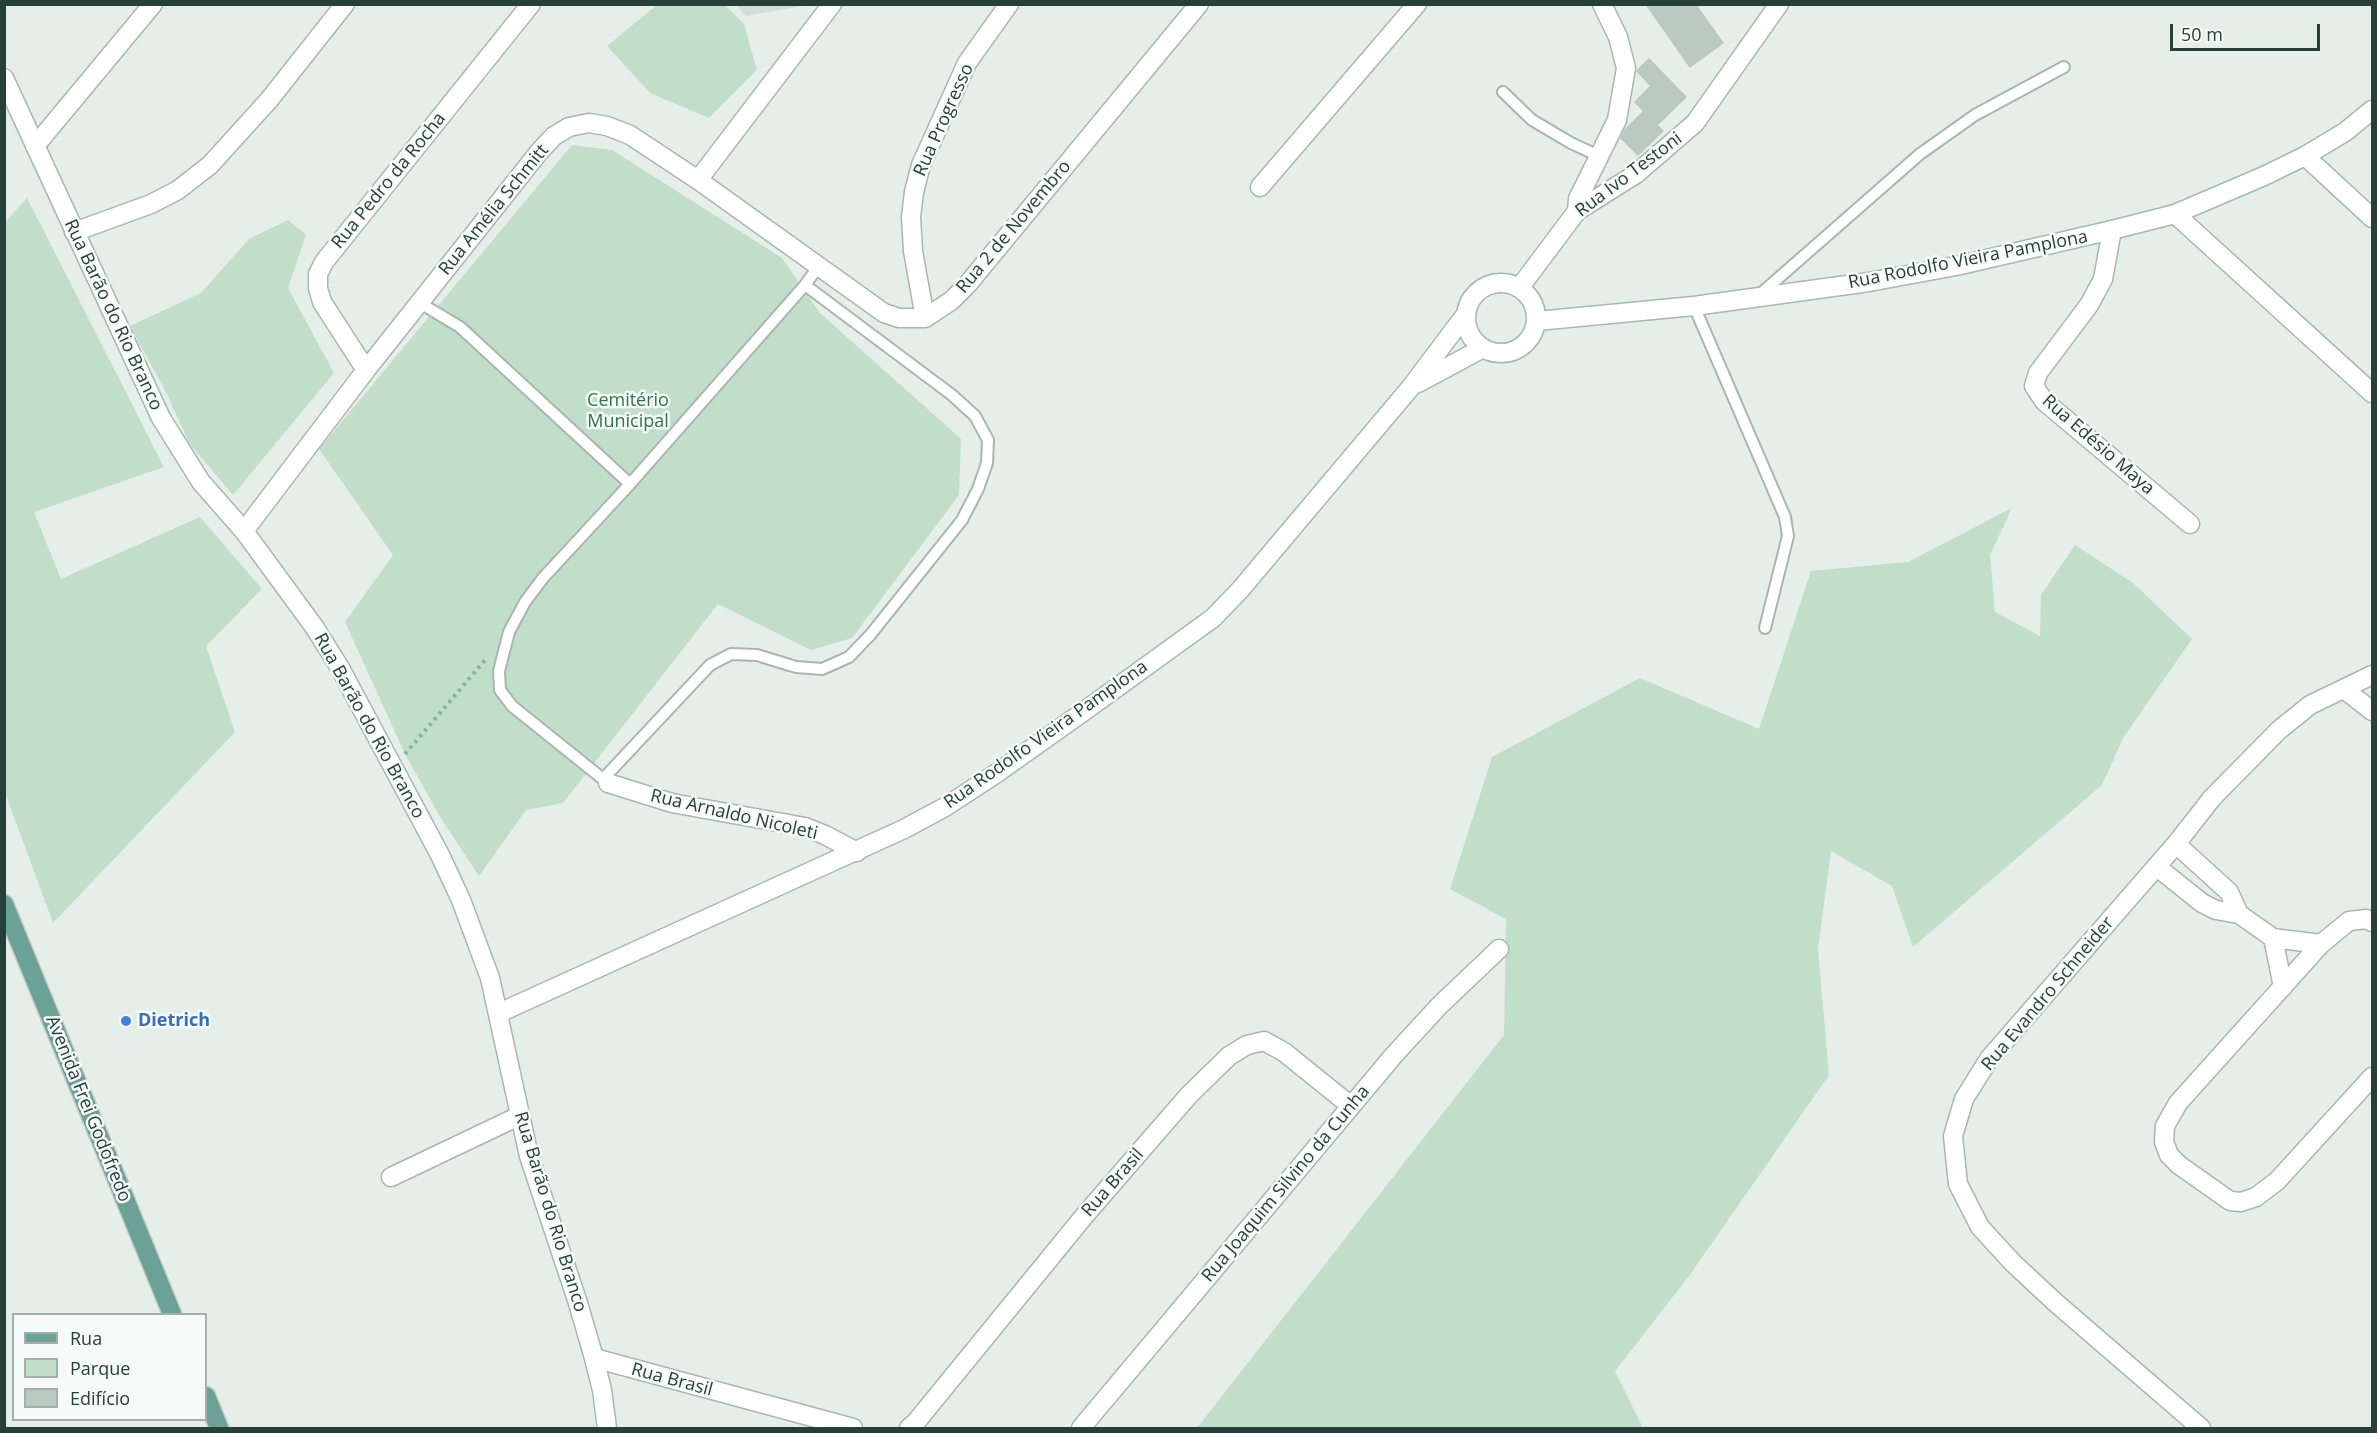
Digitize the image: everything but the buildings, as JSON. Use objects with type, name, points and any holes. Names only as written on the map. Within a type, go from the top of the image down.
[{"type":"main road","name":"Avenida Frei Godofredo","points":[[4,904],[172,1313]]},
{"type":"main road","points":[[207,1398],[219,1428]]},
{"type":"street","points":[[35,146],[153,4]]},
{"type":"street","points":[[74,232],[151,204],[178,190],[210,165],[269,100],[345,4]]},
{"type":"street","name":"Rua Pedro da Rocha","points":[[366,370],[322,302],[318,274],[324,262],[531,4]]},
{"type":"street","points":[[832,4],[698,180],[884,313],[899,318],[925,318]]},
{"type":"street","name":"Rua Progresso","points":[[925,318],[913,251],[911,218],[914,192],[921,165],[967,63],[1009,4]]},
{"type":"street","name":"Rua 2 de Novembro","points":[[925,318],[951,301],[967,285],[1199,4]]},
{"type":"street","points":[[1260,187],[1417,4]]},
{"type":"street","points":[[1577,211],[1578,199],[1617,120],[1626,68],[1618,38],[1602,4]]},
{"type":"street","name":"Rua Ivo Testoni","points":[[1520,287],[1577,211],[1636,174],[1695,123],[1779,4]]},
{"type":"street","name":"Rua Barão do Rio Branco","points":[[4,78],[161,418],[201,482],[244,531],[315,628],[340,668],[461,900],[479,944],[499,1013],[529,1156],[594,1358],[602,1390],[607,1428]]},
{"type":"street","name":"Rua Rodolfo Vieira Pamplona","points":[[1537,321],[1694,306],[1869,282],[1956,266],[2112,230],[2175,214],[2264,176],[2305,156],[2345,132],[2373,111]]},
{"type":"street","name":"Rua Amélia Schmitt","points":[[244,531],[366,370],[538,152],[554,136],[569,127],[589,123],[607,126],[630,135],[698,180]]},
{"type":"street","points":[[2305,156],[2373,218]]},
{"type":"street","points":[[2175,214],[2373,393]]},
{"type":"street","name":"Rua Edésio Maya","points":[[2112,230],[2103,279],[2089,305],[2038,373],[2034,386],[2044,401],[2190,524]]},
{"type":"street","points":[[1500,282],[1520,287],[1533,302],[1537,321],[1534,332],[1522,347],[1502,353],[1483,348],[1469,333],[1466,314],[1473,295],[1490,284],[1500,282]]},
{"type":"street","name":"Rua Rodolfo Vieira Pamplona","points":[[499,1013],[857,852],[945,807],[997,773],[1213,618],[1240,590],[1411,387],[1466,314]]},
{"type":"street","name":"Rua Rodolfo Vieira Pamplona","points":[[1411,387],[1483,348]]},
{"type":"street","name":"Rua Evandro Schneider","points":[[2201,1428],[2056,1303],[2013,1263],[1980,1227],[1958,1184],[1953,1136],[1964,1100],[1989,1059],[2157,867],[2212,798],[2279,730],[2310,705],[2373,675]]},
{"type":"street","points":[[2345,690],[2373,711]]},
{"type":"street","name":"Rua Arnaldo Nicoleti","points":[[606,781],[681,805],[805,827],[857,852]]},
{"type":"street","points":[[2176,844],[2229,892],[2239,914]]},
{"type":"street","points":[[2157,867],[2202,903],[2216,910],[2239,914],[2273,938],[2321,944]]},
{"type":"street","points":[[2373,922],[2366,919],[2349,921],[2321,944],[2178,1103],[2165,1126],[2164,1142],[2169,1155],[2179,1165],[2230,1201],[2241,1202],[2256,1197],[2277,1181],[2373,1077]]},
{"type":"street","points":[[2273,938],[2283,987]]},
{"type":"street","name":"Rua Joaquim Silvino da Cunha","points":[[1081,1428],[1351,1106],[1439,1006],[1499,949]]},
{"type":"street","name":"Rua Brasil","points":[[909,1428],[924,1413],[1085,1215],[1189,1095],[1229,1056],[1247,1045],[1263,1041],[1284,1052],[1351,1106]]},
{"type":"street","points":[[391,1177],[519,1116]]},
{"type":"street","name":"Rua Brasil","points":[[594,1358],[853,1428]]},
{"type":"lane","points":[[1755,298],[1920,154],[1975,115],[2064,67]]},
{"type":"lane","points":[[1503,92],[1532,120],[1556,135],[1599,156]]},
{"type":"lane","points":[[805,285],[952,395],[975,416],[988,440],[987,463],[978,489],[962,520],[871,634],[849,657],[822,669],[796,667],[758,655],[731,654],[710,665],[606,781],[512,706],[500,690],[499,671],[509,632],[525,602],[543,578],[630,484],[805,285],[818,267]]},
{"type":"lane","points":[[420,303],[460,327],[630,484]]},
{"type":"lane","points":[[1694,306],[1785,518],[1788,536],[1765,628]]},
{"type":"path","points":[[394,769],[414,741],[487,657]]},
{"type":"shaded area","points":[[736,5],[799,5],[746,16]]},
{"type":"green space","points":[[658,4],[725,5],[744,24],[757,70],[709,118],[650,93],[607,46]]},
{"type":"green space","name":"Cemitério Municipal","points":[[572,145],[612,150],[782,258],[820,313],[961,439],[959,495],[852,638],[811,650],[718,604],[563,803],[526,810],[479,876],[442,820],[405,754],[345,622],[393,555],[319,449]]},
{"type":"green space","points":[[27,198],[164,467],[34,512],[61,579],[200,517],[262,589],[206,646],[235,732],[53,923],[4,790],[4,223]]},
{"type":"green space","points":[[288,220],[306,235],[288,288],[334,373],[233,495],[189,443],[167,394],[130,326],[201,293],[249,239]]},
{"type":"green space","points":[[2012,508],[1990,555],[1995,612],[2040,636],[2041,595],[2075,545],[2133,583],[2192,639],[2123,738],[2102,785],[1913,947],[1892,886],[1831,851],[1818,949],[1829,1075],[1689,1276],[1615,1371],[1643,1428],[1197,1428],[1504,1035],[1506,919],[1450,889],[1492,757],[1640,678],[1759,729],[1811,571],[1908,562]]},
{"type":"place","name":"Dietrich","points":[[126,1021]]}]
